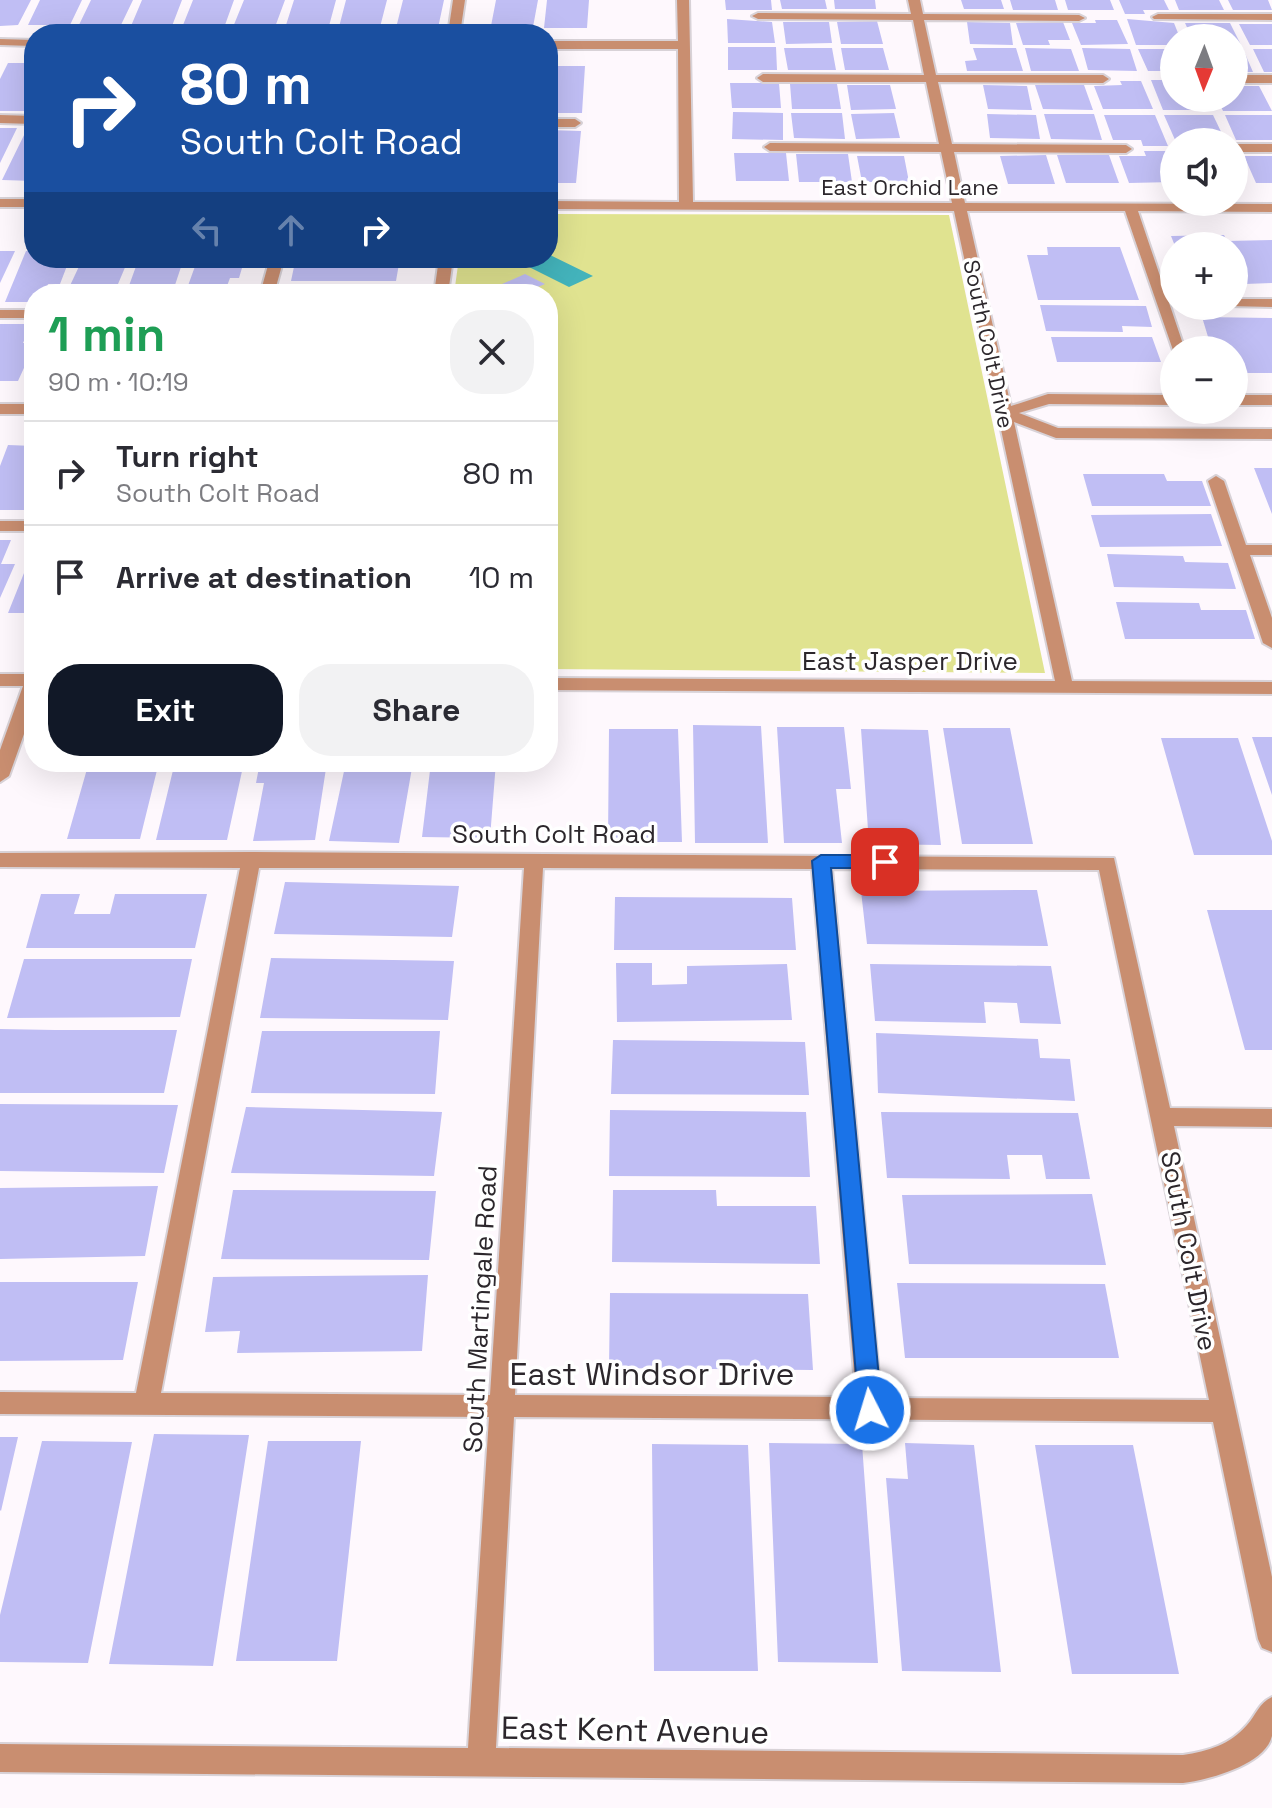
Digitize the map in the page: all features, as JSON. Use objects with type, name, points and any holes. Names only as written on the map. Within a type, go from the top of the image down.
[{"type":"street","points":[[455,24],[459,0]]},
{"type":"street","points":[[683,0],[686,206]]},
{"type":"street","name":"South Colt Drive","points":[[914,0],[1065,688]]},
{"type":"street","points":[[758,16],[1079,18]]},
{"type":"street","points":[[1158,17],[1272,17]]},
{"type":"street","points":[[0,42],[24,43]]},
{"type":"street","points":[[558,45],[684,45]]},
{"type":"street","points":[[763,78],[1103,79]]},
{"type":"street","points":[[1248,79],[1272,79]]},
{"type":"street","points":[[0,119],[24,120]]},
{"type":"street","points":[[558,123],[575,123]]},
{"type":"street","points":[[770,147],[1126,149]]},
{"type":"street","points":[[1248,148],[1272,148]]},
{"type":"street","points":[[0,203],[24,203]]},
{"type":"street","name":"East Orchid Lane","points":[[558,205],[1272,208]]},
{"type":"street","points":[[1130,207],[1160,282]]},
{"type":"street","points":[[1248,303],[1272,303]]},
{"type":"street","points":[[0,314],[24,314]]},
{"type":"street","points":[[1005,413],[1048,399],[1160,400]]},
{"type":"street","points":[[1248,400],[1272,400]]},
{"type":"street","points":[[0,409],[24,409]]},
{"type":"street","points":[[1005,413],[1056,433],[1272,434]]},
{"type":"street","points":[[1216,481],[1272,643]]},
{"type":"street","points":[[0,526],[24,526]]},
{"type":"street","points":[[1240,550],[1272,550]]},
{"type":"street","points":[[0,680],[24,680]]},
{"type":"street","name":"East Jasper Drive","points":[[558,684],[1272,688]]},
{"type":"street","points":[[0,776],[24,708]]},
{"type":"street","points":[[146,1405],[251,859]]},
{"type":"street","name":"South Colt Road","points":[[0,860],[534,859],[1107,863]]},
{"type":"street","name":"South Martingale Road","points":[[481,1762],[534,859]]},
{"type":"street","points":[[821,861],[870,1410]]},
{"type":"street","name":"South Colt Drive","points":[[1107,863],[1272,1639]]},
{"type":"street","points":[[1162,1117],[1272,1118]]},
{"type":"street","name":"East Windsor Drive","points":[[0,1403],[1222,1411]]},
{"type":"street","name":"East Kent Avenue","points":[[0,1758],[1183,1769],[1231,1758],[1266,1723]]},
{"type":"green space","points":[[558,214],[949,215],[1045,673],[558,669],[558,284],[455,284],[458,268],[558,268]]},
{"type":"water","points":[[558,259],[593,276],[569,287],[531,268],[558,268]]},
{"type":"building","points":[[0,0],[31,0],[18,25],[0,26]]},
{"type":"building","points":[[40,0],[82,0],[70,24],[28,24]]},
{"type":"building","points":[[91,0],[133,0],[121,24],[79,24]]},
{"type":"building","points":[[142,0],[182,0],[173,24],[132,24]]},
{"type":"building","points":[[193,0],[234,0],[225,24],[183,24]]},
{"type":"building","points":[[244,0],[285,0],[276,24],[234,24]]},
{"type":"building","points":[[294,0],[336,0],[330,24],[286,24]]},
{"type":"building","points":[[346,0],[387,0],[381,24],[340,24]]},
{"type":"building","points":[[403,0],[444,0],[439,24],[397,24]]},
{"type":"building","points":[[496,0],[538,0],[534,24],[491,24]]},
{"type":"building","points":[[547,0],[589,0],[587,28],[558,28],[558,24],[544,24]]},
{"type":"building","points":[[725,0],[771,0],[772,10],[726,10]]},
{"type":"building","points":[[780,0],[825,0],[827,9],[782,9]]},
{"type":"building","points":[[834,0],[875,0],[876,9],[835,9]]},
{"type":"building","points":[[961,0],[1001,0],[1004,9],[964,9]]},
{"type":"building","points":[[1010,0],[1055,0],[1058,10],[1013,10]]},
{"type":"building","points":[[1065,0],[1110,0],[1114,10],[1068,10]]},
{"type":"building","points":[[1119,0],[1164,0],[1169,10],[1125,14]]},
{"type":"building","points":[[1175,0],[1219,0],[1224,10],[1179,10]]},
{"type":"building","points":[[1228,0],[1268,0],[1272,10],[1233,10]]},
{"type":"building","points":[[727,19],[772,22],[775,43],[728,43]]},
{"type":"building","points":[[1127,19],[1174,23],[1160,24],[1160,45],[1136,45]]},
{"type":"building","points":[[1095,20],[1117,20],[1128,44],[1081,45],[1072,23],[1096,23]]},
{"type":"building","points":[[877,21],[883,44],[841,44],[837,22]]},
{"type":"building","points":[[783,22],[829,22],[832,43],[786,44]]},
{"type":"building","points":[[967,22],[1010,23],[1013,45],[970,44]]},
{"type":"building","points":[[1063,22],[1070,40],[1048,40],[1050,45],[1023,45],[1016,23]]},
{"type":"building","points":[[1185,23],[1230,24],[1185,24]]},
{"type":"building","points":[[1248,24],[1272,24],[1272,45],[1250,45]]},
{"type":"building","points":[[728,47],[776,47],[777,70],[728,70]]},
{"type":"building","points":[[784,48],[832,48],[836,70],[788,70]]},
{"type":"building","points":[[841,48],[883,48],[889,70],[845,70]]},
{"type":"building","points":[[973,48],[1016,48],[1023,71],[967,71],[965,61],[977,60]]},
{"type":"building","points":[[1025,48],[1071,49],[1079,71],[1031,71]]},
{"type":"building","points":[[1082,48],[1130,49],[1137,71],[1088,70]]},
{"type":"building","points":[[1138,49],[1160,49],[1160,71],[1148,71]]},
{"type":"building","points":[[1253,49],[1272,49],[1272,72],[1264,72]]},
{"type":"building","points":[[8,63],[24,63],[24,111],[0,111],[0,79]]},
{"type":"building","points":[[558,66],[585,66],[582,113],[558,113]]},
{"type":"building","points":[[1151,80],[1160,80],[1160,102]]},
{"type":"building","points":[[1120,81],[1141,81],[1153,109],[1103,109],[1094,86],[1122,85]]},
{"type":"building","points":[[730,83],[779,83],[781,108],[732,108]]},
{"type":"building","points":[[790,84],[837,84],[841,109],[792,109]]},
{"type":"building","points":[[847,85],[890,85],[896,109],[851,110]]},
{"type":"building","points":[[983,85],[1027,86],[1032,110],[988,109]]},
{"type":"building","points":[[1035,85],[1084,85],[1093,110],[1043,109]]},
{"type":"building","points":[[1248,86],[1259,86],[1272,111],[1248,111]]},
{"type":"building","points":[[733,112],[783,113],[783,140],[732,139]]},
{"type":"building","points":[[791,113],[842,113],[845,139],[794,138]]},
{"type":"building","points":[[894,113],[900,138],[856,139],[851,114]]},
{"type":"building","points":[[987,114],[1036,115],[1040,139],[990,138]]},
{"type":"building","points":[[1044,114],[1094,114],[1102,140],[1051,139]]},
{"type":"building","points":[[1104,115],[1155,115],[1160,128],[1160,146],[1143,146],[1141,140],[1113,140]]},
{"type":"building","points":[[1164,115],[1213,115],[1219,128],[1170,128]]},
{"type":"building","points":[[1225,115],[1272,115],[1272,140],[1248,140],[1248,128],[1231,128]]},
{"type":"building","points":[[0,128],[17,128],[0,163]]},
{"type":"building","points":[[558,130],[581,131],[576,183],[558,183]]},
{"type":"building","points":[[24,135],[24,181],[2,180]]},
{"type":"building","points":[[1144,151],[1160,151],[1160,182],[1129,183],[1119,156],[1146,156]]},
{"type":"building","points":[[734,153],[786,153],[789,181],[736,181]]},
{"type":"building","points":[[796,154],[848,154],[852,182],[799,182]]},
{"type":"building","points":[[1046,155],[1055,184],[1008,184],[1000,156]]},
{"type":"building","points":[[1057,155],[1109,155],[1119,183],[1066,183]]},
{"type":"building","points":[[857,156],[904,156],[909,182],[862,182]]},
{"type":"building","points":[[1248,156],[1272,156],[1272,183],[1256,183],[1248,165]]},
{"type":"building","points":[[1272,240],[1272,283],[1248,284],[1248,241]]},
{"type":"building","points":[[1047,247],[1120,247],[1139,300],[1038,300],[1027,255],[1048,255]]},
{"type":"building","points":[[0,251],[15,251],[0,283]]},
{"type":"building","points":[[24,256],[24,268],[66,268],[60,284],[24,284],[24,302],[5,302]]},
{"type":"building","points":[[78,268],[125,268],[118,284],[71,284]]},
{"type":"building","points":[[135,268],[181,268],[175,284],[130,284]]},
{"type":"building","points":[[194,268],[242,268],[239,278],[230,278],[228,284],[189,284]]},
{"type":"building","points":[[294,268],[398,268],[396,281],[291,281]]},
{"type":"building","points":[[525,274],[545,284],[502,284]]},
{"type":"building","points":[[1040,305],[1146,306],[1152,327],[1122,326],[1123,332],[1046,331]]},
{"type":"building","points":[[1272,318],[1272,373],[1248,373],[1248,336],[1208,336],[1203,320]]},
{"type":"building","points":[[0,324],[24,324],[24,368],[18,381],[0,381]]},
{"type":"building","points":[[1051,337],[1152,337],[1160,359],[1160,362],[1057,362]]},
{"type":"building","points":[[8,445],[24,446],[24,510],[0,510],[0,466]]},
{"type":"building","points":[[1254,468],[1272,468],[1272,514]]},
{"type":"building","points":[[1083,474],[1164,474],[1167,481],[1202,481],[1211,506],[1092,506]]},
{"type":"building","points":[[1211,514],[1222,546],[1100,547],[1091,515]]},
{"type":"building","points":[[0,540],[11,540],[1,564],[15,564],[0,598]]},
{"type":"building","points":[[1107,554],[1183,556],[1185,562],[1228,563],[1236,589],[1114,587]]},
{"type":"building","points":[[24,573],[24,613],[8,613]]},
{"type":"building","points":[[1116,602],[1199,603],[1201,610],[1246,610],[1255,639],[1125,639]]},
{"type":"building","points":[[693,725],[761,726],[768,843],[695,843]]},
{"type":"building","points":[[777,727],[844,727],[851,789],[836,789],[842,843],[784,843]]},
{"type":"building","points":[[943,728],[1010,728],[1033,844],[962,844]]},
{"type":"building","points":[[609,729],[678,729],[682,842],[608,842]]},
{"type":"building","points":[[861,729],[928,730],[941,845],[869,844]]},
{"type":"building","points":[[1252,737],[1272,737],[1272,795]]},
{"type":"building","points":[[1161,738],[1238,738],[1272,841],[1272,855],[1194,855]]},
{"type":"building","points":[[86,772],[157,772],[140,839],[67,839]]},
{"type":"building","points":[[173,772],[242,772],[227,840],[156,840]]},
{"type":"building","points":[[258,772],[325,772],[315,840],[253,841],[264,783],[256,783]]},
{"type":"building","points":[[344,772],[411,772],[399,843],[329,841]]},
{"type":"building","points":[[430,772],[495,772],[490,838],[422,837]]},
{"type":"building","points":[[285,882],[459,886],[452,937],[274,934]]},
{"type":"building","points":[[1037,890],[1048,946],[867,944],[861,891]]},
{"type":"building","points":[[41,894],[80,894],[74,914],[110,914],[115,894],[207,894],[195,948],[26,948]]},
{"type":"building","points":[[615,897],[792,898],[796,950],[614,950]]},
{"type":"building","points":[[1207,910],[1272,910],[1272,1050],[1245,1050]]},
{"type":"building","points":[[271,958],[454,961],[448,1020],[260,1018]]},
{"type":"building","points":[[24,959],[192,959],[180,1017],[7,1018]]},
{"type":"building","points":[[616,963],[652,963],[652,985],[687,984],[687,966],[787,964],[792,1020],[617,1022]]},
{"type":"building","points":[[870,964],[1051,966],[1061,1024],[1020,1023],[1017,1003],[984,1002],[986,1023],[875,1021]]},
{"type":"building","points":[[0,1029],[177,1030],[164,1093],[0,1093]]},
{"type":"building","points":[[262,1031],[440,1031],[435,1094],[251,1093]]},
{"type":"building","points":[[876,1033],[1038,1039],[1040,1058],[1070,1059],[1075,1101],[878,1093]]},
{"type":"building","points":[[613,1040],[805,1042],[809,1095],[611,1094]]},
{"type":"building","points":[[0,1104],[178,1105],[164,1173],[0,1171]]},
{"type":"building","points":[[246,1107],[442,1112],[434,1176],[231,1173]]},
{"type":"building","points":[[610,1110],[806,1112],[810,1177],[609,1176]]},
{"type":"building","points":[[881,1112],[1078,1113],[1090,1179],[1046,1179],[1042,1155],[1007,1155],[1010,1179],[887,1178]]},
{"type":"building","points":[[158,1186],[145,1256],[0,1259],[0,1188]]},
{"type":"building","points":[[233,1190],[436,1191],[429,1260],[221,1259]]},
{"type":"building","points":[[613,1190],[716,1190],[717,1206],[816,1206],[820,1264],[612,1262]]},
{"type":"building","points":[[1092,1194],[1106,1265],[909,1264],[902,1195]]},
{"type":"building","points":[[428,1275],[422,1351],[237,1353],[240,1331],[205,1332],[213,1277]]},
{"type":"building","points":[[0,1282],[138,1282],[123,1360],[0,1361]]},
{"type":"building","points":[[897,1283],[1105,1284],[1119,1358],[905,1358]]},
{"type":"building","points":[[610,1293],[808,1294],[813,1370],[609,1368]]},
{"type":"building","points":[[154,1434],[249,1435],[213,1666],[109,1664]]},
{"type":"building","points":[[0,1437],[18,1437],[1,1511],[0,1510]]},
{"type":"building","points":[[42,1441],[132,1442],[88,1663],[0,1662],[0,1615]]},
{"type":"building","points":[[268,1441],[361,1441],[337,1661],[236,1661]]},
{"type":"building","points":[[769,1443],[862,1444],[878,1663],[778,1662]]},
{"type":"building","points":[[905,1443],[974,1445],[1001,1672],[902,1671],[886,1478],[908,1479]]},
{"type":"building","points":[[652,1444],[748,1445],[758,1671],[654,1671]]},
{"type":"building","points":[[1035,1445],[1133,1445],[1179,1674],[1072,1674]]},
{"type":"route","points":[[870,1410],[821,861],[885,862]]}]
